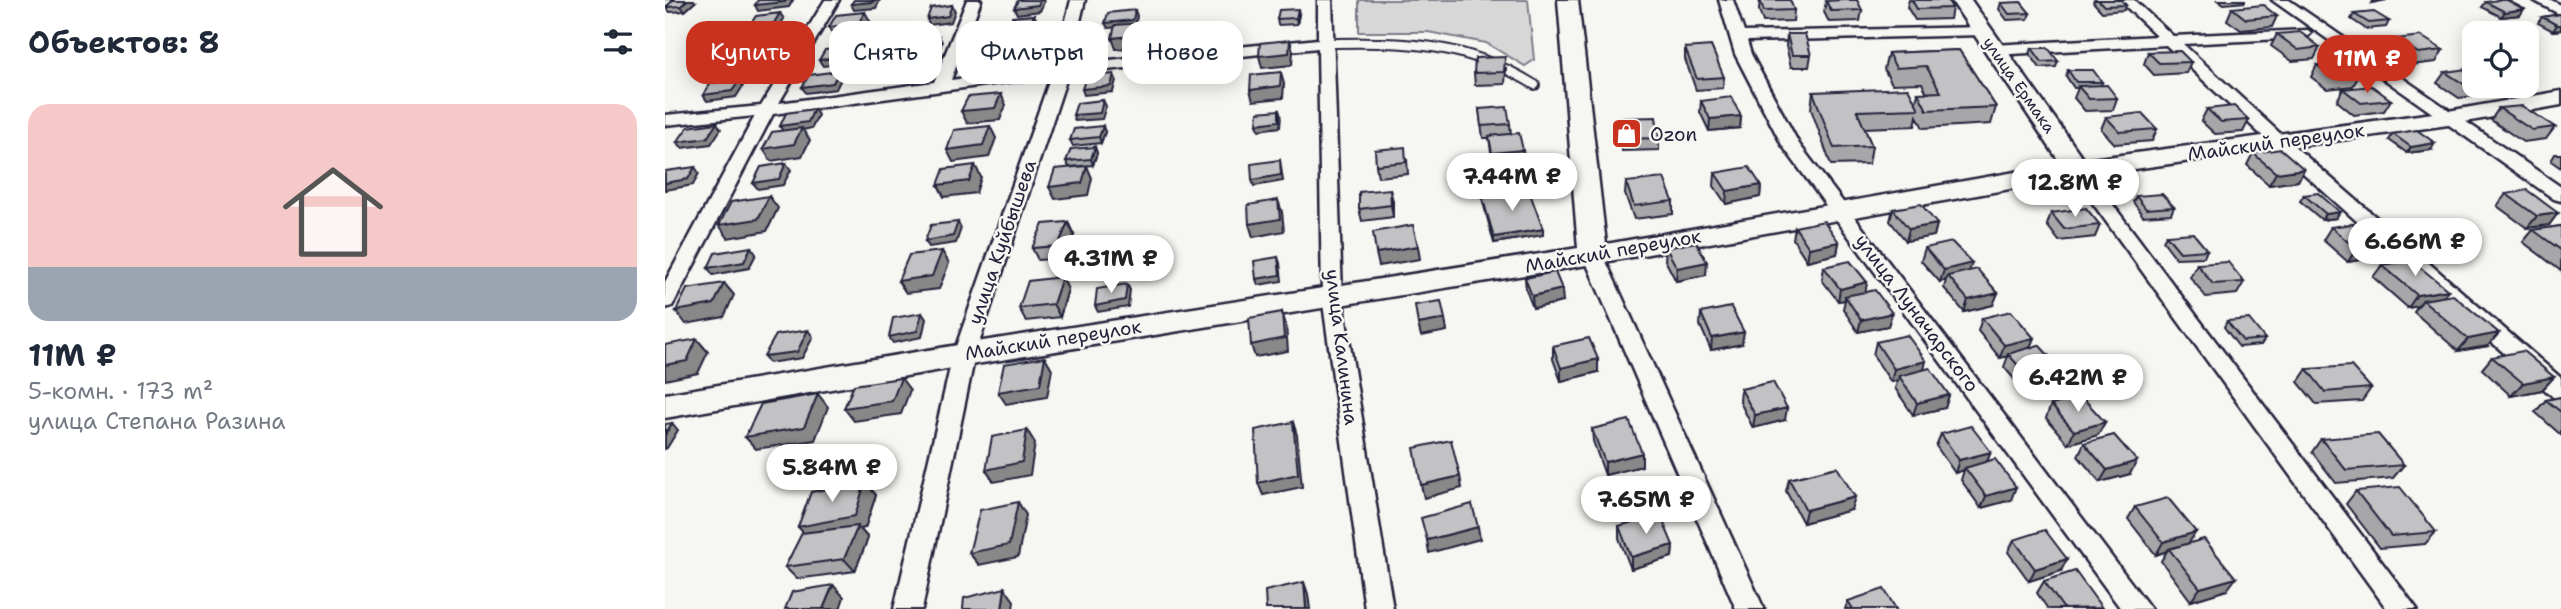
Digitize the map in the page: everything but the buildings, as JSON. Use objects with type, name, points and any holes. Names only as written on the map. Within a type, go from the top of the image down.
[{"type":"main road","points":[[1569,0],[1593,256]]},
{"type":"main road","name":"улица Ермака","points":[[1961,0],[2077,169]]},
{"type":"main road","name":"Майский переулок","points":[[665,406],[964,355],[1593,256],[2077,169],[2448,118],[2561,98]]},
{"type":"street","points":[[665,301],[767,110],[832,0]]},
{"type":"street","points":[[942,81],[974,0]]},
{"type":"street","name":"улица Куйбышева","points":[[1073,21],[1078,0]]},
{"type":"street","name":"улица Калинина","points":[[1325,0],[1332,296],[1379,609]]},
{"type":"street","name":"улица Луначарского","points":[[1726,0],[1743,54],[1791,145],[2137,609]]},
{"type":"street","points":[[2126,0],[2279,142],[2561,391]]},
{"type":"street","points":[[2279,0],[2561,195]]},
{"type":"street","points":[[2540,0],[2561,11]]},
{"type":"street","points":[[1738,37],[1981,30]]},
{"type":"street","points":[[1994,50],[2323,32]]},
{"type":"street","points":[[1108,65],[1325,43]]},
{"type":"street","points":[[665,120],[767,110],[941,84]]},
{"type":"street","name":"улица Куйбышева","points":[[908,609],[964,355],[1056,84]]},
{"type":"street","points":[[2077,169],[2403,609]]},
{"type":"street","points":[[1593,256],[1750,609]]},
{"type":"lane","points":[[1325,43],[1411,42],[1449,47],[1511,68],[1535,85]]},
{"type":"shaded area","points":[[1359,0],[1528,0],[1534,60],[1525,66],[1486,43],[1428,32],[1359,32]]},
{"type":"place","name":"Ozon","points":[[1627,134]]}]
